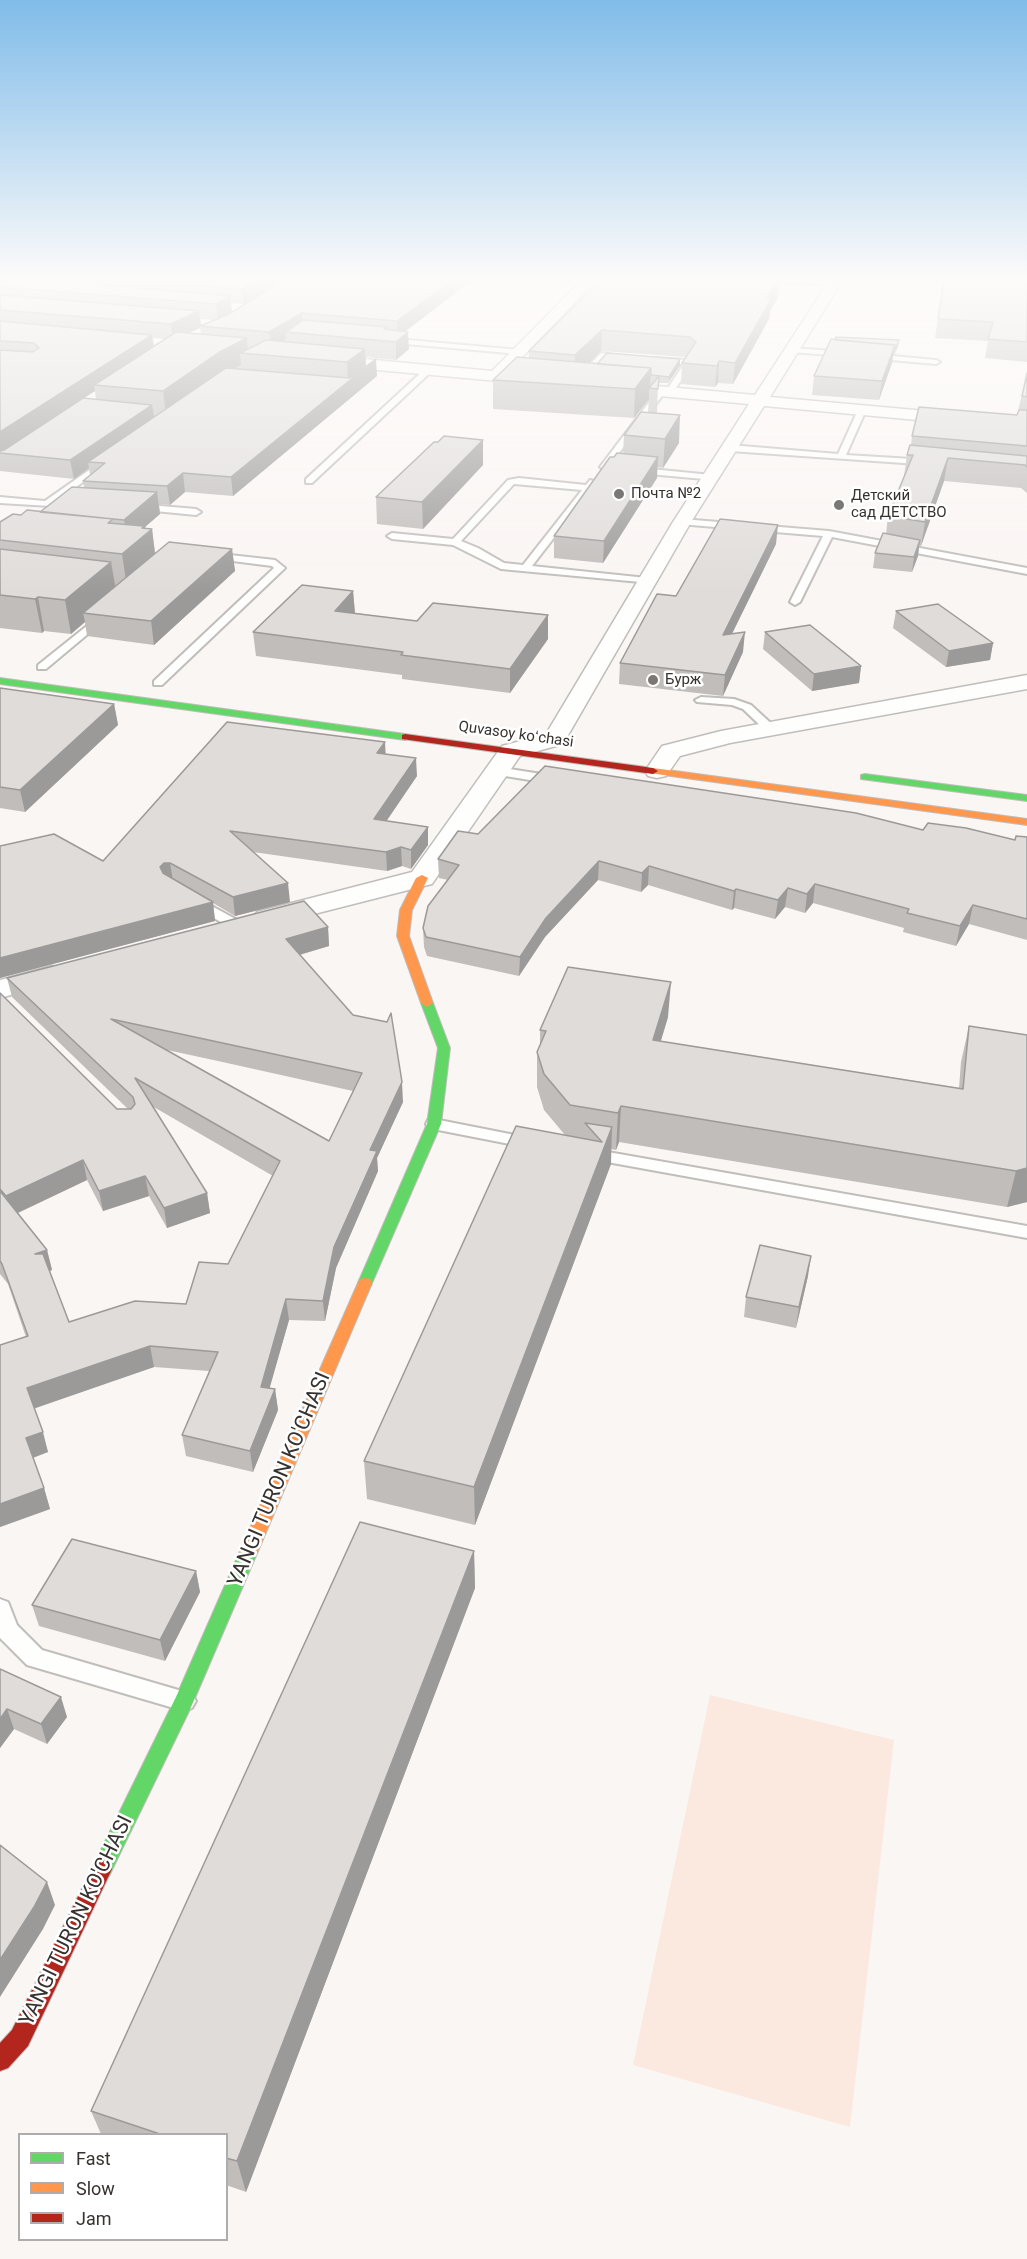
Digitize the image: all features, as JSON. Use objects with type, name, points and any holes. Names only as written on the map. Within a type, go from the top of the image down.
[{"type":"main road","points":[[37,667],[65,670]]},
{"type":"main road","name":"Quvasoy koʻchasi","points":[[0,681],[509,752],[662,757],[706,756]]},
{"type":"main road","name":"Quvasoy koʻchasi","points":[[662,757],[1027,822]]},
{"type":"main road","points":[[849,775],[1027,798]]},
{"type":"main road","name":"YANGI TURON KO'CHASI","points":[[0,2060],[20,2038],[184,1701],[434,1124],[444,1048],[403,936],[406,910],[422,878]]},
{"type":"street","points":[[579,383],[1027,425]]},
{"type":"street","points":[[509,752],[561,739],[647,581],[771,383]]},
{"type":"street","points":[[662,757],[729,735],[1027,682]]},
{"type":"street","name":"YANGI TURON KO'CHASI","points":[[422,878],[509,752]]},
{"type":"street","points":[[202,934],[422,878]]},
{"type":"street","points":[[3,997],[79,968]]},
{"type":"lane","points":[[309,481],[414,383]]},
{"type":"lane","points":[[525,569],[672,383]]},
{"type":"lane","points":[[841,457],[862,410]]},
{"type":"lane","points":[[730,448],[940,464]]},
{"type":"lane","points":[[47,504],[112,458]]},
{"type":"lane","points":[[604,467],[712,478]]},
{"type":"lane","points":[[455,542],[511,482],[588,488]]},
{"type":"lane","points":[[0,500],[47,504],[68,502],[50,515]]},
{"type":"lane","points":[[126,506],[196,512]]},
{"type":"lane","points":[[682,522],[830,534],[1027,571]]},
{"type":"lane","points":[[795,602],[830,534]]},
{"type":"lane","points":[[392,536],[455,542],[475,550],[501,566],[647,581]]},
{"type":"lane","points":[[158,683],[280,568],[275,563],[198,555]]},
{"type":"lane","points":[[37,667],[113,607]]},
{"type":"lane","points":[[701,700],[735,702],[747,707],[770,728]]},
{"type":"lane","points":[[509,752],[566,782]]},
{"type":"lane","points":[[181,892],[236,925]]},
{"type":"lane","points":[[434,1124],[548,1146]]},
{"type":"lane","points":[[571,1150],[1027,1232]]},
{"type":"lane","points":[[0,1609],[8,1631],[35,1658],[184,1701]]},
{"type":"shaded area","points":[[710,1695],[894,1740],[850,2127],[633,2065]]},
{"type":"building","points":[[0,383],[76,383],[0,432]]},
{"type":"building","points":[[96,383],[174,383],[163,391],[94,385]]},
{"type":"building","points":[[203,383],[346,383],[231,477],[183,473],[167,486],[83,481],[105,463],[88,462]]},
{"type":"building","points":[[547,383],[639,383],[635,389]]},
{"type":"building","points":[[653,383],[658,383],[658,389],[649,388]]},
{"type":"building","points":[[1025,383],[1027,383],[1027,397],[1022,396]]},
{"type":"building","points":[[83,398],[152,405],[70,460],[0,453],[0,451]]},
{"type":"building","points":[[919,407],[1017,415],[1019,410],[1027,410],[1027,446],[912,436]]},
{"type":"building","points":[[641,412],[680,415],[665,439],[624,435]]},
{"type":"building","points":[[444,436],[483,440],[422,502],[376,497],[434,442],[438,442]]},
{"type":"building","points":[[910,445],[1027,456],[1027,467],[948,458],[925,522],[888,516],[913,455],[907,455]]},
{"type":"building","points":[[617,453],[658,457],[604,541],[554,536],[610,457],[614,457]]},
{"type":"building","points":[[72,487],[157,492],[124,520],[40,512]]},
{"type":"building","points":[[27,510],[113,519],[108,523],[144,526],[142,528],[152,529],[122,554],[0,540],[0,522],[13,514],[21,515]]},
{"type":"building","points":[[720,519],[778,525],[723,635],[745,632],[725,675],[620,663],[657,594],[676,596]]},
{"type":"building","points":[[883,533],[920,540],[914,557],[875,553]]},
{"type":"building","points":[[169,542],[232,549],[151,621],[83,613]]},
{"type":"building","points":[[0,549],[111,562],[65,600],[0,595]]},
{"type":"building","points":[[302,585],[353,591],[335,611],[417,621],[433,603],[548,615],[510,669],[253,632]]},
{"type":"building","points":[[938,604],[993,643],[949,651],[896,611]]},
{"type":"building","points":[[810,625],[861,666],[814,674],[765,632]]},
{"type":"building","points":[[0,688],[114,704],[20,790],[0,787]]},
{"type":"building","points":[[227,722],[385,742],[377,753],[416,758],[374,819],[428,827],[411,850],[401,847],[386,852],[230,831],[288,883],[233,897],[170,863],[164,863],[160,867],[163,873],[213,902],[0,958],[0,846],[54,834],[103,861]]},
{"type":"building","points":[[545,766],[856,813],[923,830],[928,823],[966,828],[1015,840],[1016,836],[1027,837],[1027,919],[973,905],[960,926],[907,913],[909,909],[815,884],[807,894],[788,888],[778,900],[736,889],[734,891],[649,866],[642,873],[599,861],[546,918],[520,957],[426,937],[423,928],[428,906],[459,865],[438,859],[458,831],[478,834]]},
{"type":"building","points":[[304,901],[328,927],[286,939],[353,1015],[387,1022],[391,1013],[402,1082],[370,1150],[377,1151],[334,1247],[323,1301],[286,1299],[261,1387],[275,1389],[250,1451],[182,1435],[218,1352],[150,1346],[27,1388],[43,1432],[26,1438],[44,1488],[0,1504],[0,1345],[28,1336],[0,1261],[0,1191],[47,1250],[35,1254],[43,1254],[69,1322],[135,1301],[186,1304],[199,1262],[228,1264],[280,1161],[135,1078],[207,1193],[164,1208],[145,1176],[99,1191],[83,1160],[6,1196],[0,1189],[0,993],[117,1109],[131,1109],[135,1104],[133,1097],[7,978]],"holes":[[[111,1019],[362,1073],[329,1141]]]},
{"type":"building","points":[[568,967],[671,982],[653,1040],[963,1089],[969,1026],[1027,1035],[1027,1168],[1016,1171],[621,1106],[618,1113],[570,1105],[544,1074],[537,1052],[546,1031],[540,1030]]},
{"type":"building","points":[[585,1123],[612,1127],[474,1487],[364,1461],[516,1126],[602,1142]]},
{"type":"building","points":[[760,1245],[811,1256],[799,1307],[746,1297]]},
{"type":"building","points":[[360,1522],[474,1551],[237,2161],[228,2159],[228,2133],[157,2133],[91,2111]]},
{"type":"building","points":[[72,1539],[196,1571],[160,1640],[32,1605]]},
{"type":"building","points":[[0,1669],[61,1697],[41,1724],[7,1709],[0,1719]]},
{"type":"building","points":[[0,1845],[47,1882],[0,1960]]},
{"type":"traffic: fast","points":[[0,681],[405,737]]},
{"type":"traffic: fast","points":[[865,777],[1027,798]]},
{"type":"traffic: fast","points":[[365,1283],[434,1124],[444,1048],[427,1003]]},
{"type":"traffic: fast","points":[[102,1869],[184,1701],[249,1551]]},
{"type":"traffic: slow","points":[[653,771],[1027,822]]},
{"type":"traffic: slow","points":[[422,878],[406,910],[403,936],[427,1003]]},
{"type":"traffic: slow","points":[[249,1551],[365,1283]]},
{"type":"traffic: jam","points":[[405,737],[653,771]]},
{"type":"traffic: jam","points":[[0,2060],[20,2038],[102,1869]]},
{"type":"place","name":"Почта №2","points":[[619,494]]},
{"type":"place","name":"Детский сад ДЕТСТВО","points":[[839,505]]},
{"type":"place","name":"Бурж","points":[[653,680]]}]
